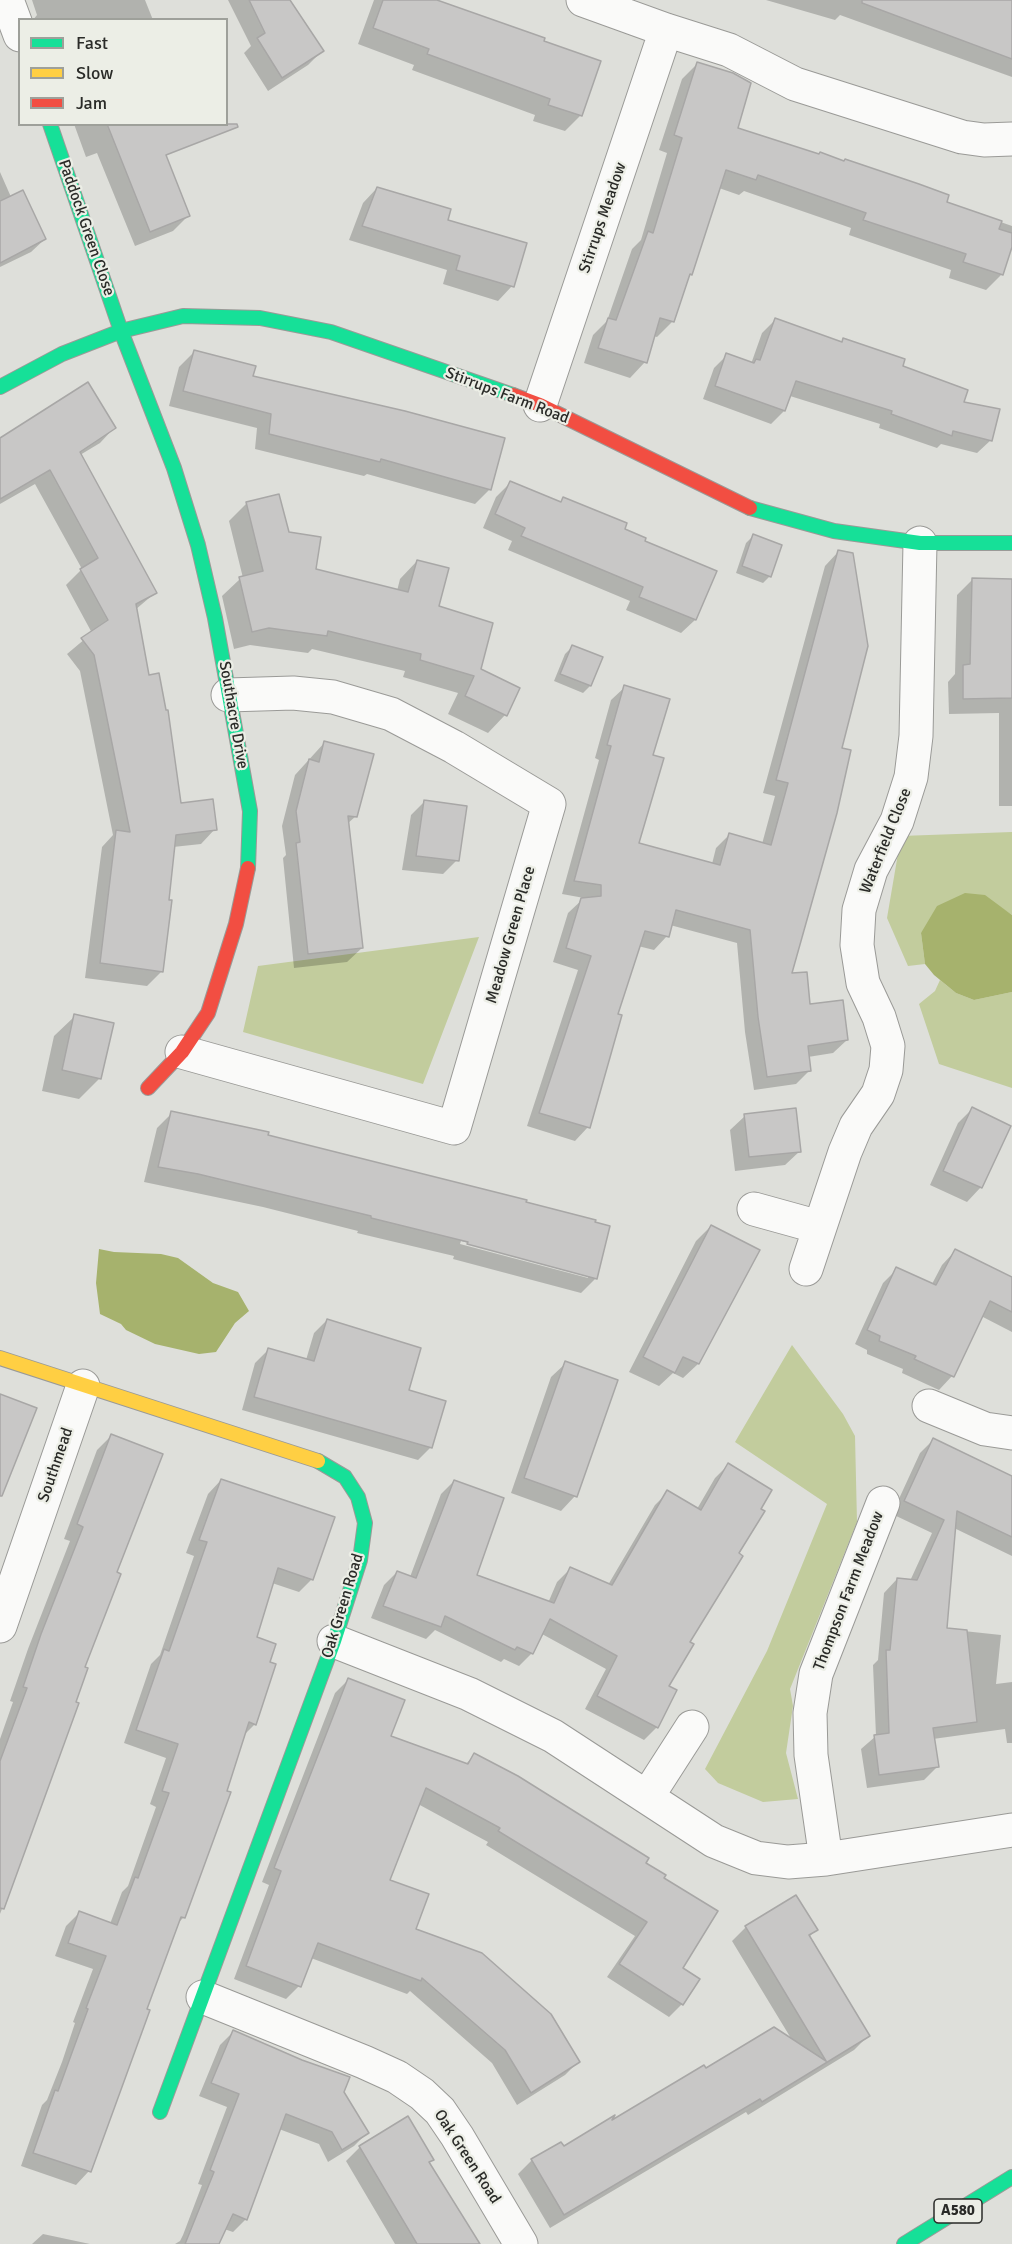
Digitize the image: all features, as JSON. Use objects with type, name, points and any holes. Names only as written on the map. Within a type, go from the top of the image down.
[{"type":"main road","name":"Paddock Green Close","points":[[51,126],[122,331]]},
{"type":"main road","name":"Stirrups Farm Road","points":[[0,387],[62,354],[122,331],[183,316],[260,318],[331,332],[540,405],[745,507],[834,531],[920,543],[1012,543]]},
{"type":"main road","name":"Southacre Drive","points":[[122,331],[174,468],[198,545],[215,618],[250,811],[248,870],[236,924],[208,1013],[182,1052],[148,1088]]},
{"type":"main road","points":[[0,1358],[83,1386]]},
{"type":"main road","name":"Oak Green Road","points":[[83,1386],[316,1460],[345,1477],[358,1497],[365,1523],[360,1560],[334,1641],[160,2112]]},
{"type":"main road","name":"A580","points":[[904,2244],[1012,2177]]},
{"type":"street","points":[[8,0],[18,29]]},
{"type":"street","points":[[583,0],[729,50],[795,84],[962,137],[984,140],[1012,139]]},
{"type":"street","name":"Stirrups Meadow","points":[[540,405],[666,30]]},
{"type":"street","name":"Waterfield Close","points":[[806,1269],[845,1152],[856,1126],[878,1094],[886,1070],[888,1046],[879,1017],[863,983],[857,945],[859,910],[871,870],[897,821],[911,777],[916,736],[920,543]]},
{"type":"street","name":"Meadow Green Place","points":[[182,1052],[454,1128],[549,804],[454,747],[391,714],[333,697],[293,693],[228,695]]},
{"type":"street","points":[[754,1209],[819,1227]]},
{"type":"street","name":"Southmead","points":[[0,1626],[83,1386]]},
{"type":"street","points":[[929,1406],[985,1429],[1012,1433]]},
{"type":"street","name":"Thompson Farm Meadow","points":[[826,1859],[811,1755],[810,1713],[816,1674],[883,1503]]},
{"type":"street","points":[[334,1641],[470,1694],[522,1720],[553,1736],[714,1841],[756,1858],[788,1862],[826,1859],[1012,1830]]},
{"type":"street","points":[[647,1797],[692,1727]]},
{"type":"street","name":"Oak Green Road","points":[[202,1997],[364,2062],[396,2077],[422,2094],[440,2111],[457,2136],[521,2244]]},
{"type":"shaded area","points":[[1012,832],[1012,915],[1000,907],[921,933],[925,964],[908,966],[887,918],[901,836]]},
{"type":"shaded area","points":[[965,893],[985,895],[1012,915],[1012,992],[974,1000],[956,993],[934,975],[925,964],[921,933],[937,906]]},
{"type":"shaded area","points":[[479,937],[423,1084],[243,1032],[258,966]]},
{"type":"shaded area","points":[[940,980],[956,993],[974,1000],[1012,992],[1012,1088],[939,1064],[919,1004],[935,991]]},
{"type":"shaded area","points":[[99,1249],[161,1254],[178,1258],[213,1283],[238,1292],[249,1311],[235,1323],[216,1352],[199,1354],[155,1344],[100,1314],[96,1283]]},
{"type":"shaded area","points":[[792,1345],[843,1414],[855,1436],[857,1522],[790,1689],[793,1706],[786,1753],[798,1799],[763,1802],[718,1783],[705,1769],[767,1651],[827,1504],[735,1442]]},
{"type":"building","points":[[249,0],[290,0],[324,51],[282,78],[257,38],[265,33]]},
{"type":"building","points":[[383,0],[437,0],[545,38],[544,41],[601,61],[582,116],[548,105],[550,99],[427,54],[429,49],[373,28]]},
{"type":"building","points":[[862,0],[1012,0],[1012,59],[862,3]]},
{"type":"building","points":[[697,62],[733,73],[751,83],[738,128],[819,154],[820,152],[844,161],[845,159],[919,184],[949,195],[947,202],[1002,221],[999,229],[1012,233],[1012,247],[1003,275],[963,262],[966,254],[863,220],[866,213],[758,175],[756,180],[726,170],[692,275],[690,274],[674,322],[660,318],[647,363],[598,348],[608,318],[616,320],[648,231],[653,233],[682,138],[674,135]]},
{"type":"building","points":[[228,124],[237,124],[238,127],[166,155],[190,216],[150,232],[108,126],[228,126]]},
{"type":"building","points":[[377,187],[451,209],[448,220],[527,243],[514,287],[456,270],[460,256],[362,226]]},
{"type":"building","points":[[23,190],[46,239],[0,263],[0,201]]},
{"type":"building","points":[[775,318],[842,342],[843,338],[905,359],[903,366],[968,390],[964,402],[1000,409],[992,441],[953,431],[952,436],[891,414],[892,411],[796,381],[785,411],[715,386],[726,353],[754,363],[756,359],[760,360]]},
{"type":"building","points":[[194,350],[256,366],[253,376],[405,411],[505,438],[491,490],[381,459],[380,462],[269,434],[271,414],[183,391]]},
{"type":"building","points":[[88,382],[116,428],[80,452],[157,593],[136,604],[149,675],[159,673],[166,710],[168,710],[181,803],[213,799],[217,830],[176,835],[169,900],[172,900],[163,972],[100,963],[116,830],[130,832],[94,655],[81,638],[108,620],[80,569],[98,558],[50,470],[0,499],[0,438]]},
{"type":"building","points":[[510,481],[561,502],[563,497],[627,523],[625,529],[646,538],[645,541],[717,571],[696,620],[639,597],[643,587],[521,536],[525,528],[495,514]]},
{"type":"building","points":[[279,494],[289,532],[321,537],[316,569],[408,592],[417,560],[449,568],[439,606],[493,623],[481,669],[520,688],[507,716],[465,696],[474,676],[420,660],[421,654],[328,631],[327,636],[269,628],[252,632],[239,577],[263,571],[246,502]]},
{"type":"building","points":[[753,534],[782,545],[771,577],[742,566]]},
{"type":"building","points":[[838,550],[853,553],[868,646],[842,748],[851,750],[837,813],[792,973],[807,972],[810,1004],[843,1000],[848,1040],[808,1046],[811,1071],[767,1077],[758,1017],[750,930],[676,910],[669,937],[645,931],[618,1014],[622,1015],[590,1128],[539,1113],[591,956],[566,948],[581,898],[601,896],[601,885],[574,881],[611,746],[607,745],[624,685],[670,699],[653,755],[664,758],[639,843],[720,865],[729,833],[771,845],[788,783],[776,780]]},
{"type":"building","points":[[972,578],[1012,579],[1012,698],[963,699],[963,665],[970,664]]},
{"type":"building","points":[[572,645],[603,657],[591,686],[560,674]]},
{"type":"building","points":[[324,741],[374,754],[357,817],[348,816],[363,948],[308,954],[296,843],[300,842],[296,811],[309,759],[319,762]]},
{"type":"building","points":[[424,800],[467,806],[459,861],[416,856]]},
{"type":"building","points":[[74,1014],[114,1023],[101,1079],[62,1070]]},
{"type":"building","points":[[972,1107],[1011,1126],[982,1188],[943,1171]]},
{"type":"building","points":[[796,1108],[801,1152],[749,1157],[744,1114]]},
{"type":"building","points":[[171,1111],[269,1132],[268,1135],[527,1200],[526,1202],[596,1220],[595,1222],[610,1226],[597,1279],[467,1244],[468,1242],[371,1218],[371,1216],[198,1174],[158,1167]]},
{"type":"building","points":[[711,1225],[760,1250],[699,1364],[683,1357],[675,1373],[643,1357]]},
{"type":"building","points":[[955,1249],[1012,1277],[1012,1312],[990,1301],[954,1377],[914,1359],[916,1356],[879,1341],[880,1336],[867,1330],[896,1267],[936,1285]]},
{"type":"building","points":[[327,1319],[421,1348],[409,1390],[446,1401],[432,1448],[254,1397],[268,1348],[314,1361]]},
{"type":"building","points":[[565,1361],[618,1380],[577,1497],[524,1478]]},
{"type":"building","points":[[0,1394],[37,1408],[2,1496],[0,1496]]},
{"type":"building","points":[[111,1434],[163,1454],[117,1572],[121,1574],[85,1667],[88,1668],[76,1702],[79,1703],[4,1909],[0,1908],[0,1761],[27,1688],[23,1687],[41,1634],[83,1527],[77,1524]]},
{"type":"building","points":[[933,1438],[1012,1476],[1012,1537],[957,1511],[947,1628],[967,1630],[977,1722],[933,1728],[939,1767],[879,1775],[874,1735],[889,1733],[886,1650],[890,1650],[897,1578],[917,1580],[944,1520],[904,1501]]},
{"type":"building","points":[[728,1463],[772,1490],[761,1509],[765,1511],[739,1553],[743,1556],[690,1642],[694,1644],[669,1686],[677,1690],[658,1728],[597,1696],[617,1656],[550,1619],[533,1654],[517,1647],[515,1650],[445,1616],[441,1627],[383,1606],[397,1571],[416,1578],[454,1480],[504,1498],[477,1575],[554,1603],[570,1567],[612,1585],[667,1490],[701,1510]]},
{"type":"building","points":[[221,1479],[335,1517],[313,1580],[278,1568],[257,1637],[276,1644],[270,1662],[276,1664],[256,1725],[249,1722],[227,1791],[231,1792],[185,1918],[181,1917],[147,2009],[150,2010],[91,2172],[33,2153],[55,2090],[58,2091],[106,1956],[68,1943],[79,1911],[117,1925],[135,1877],[138,1878],[169,1793],[162,1791],[178,1744],[136,1730],[164,1649],[169,1651],[207,1542],[199,1540]]},
{"type":"building","points":[[348,1678],[405,1700],[391,1736],[468,1764],[474,1753],[518,1776],[649,1858],[646,1863],[666,1875],[664,1878],[718,1911],[683,1968],[700,1979],[683,2005],[619,1964],[647,1922],[498,1831],[500,1828],[426,1788],[390,1880],[429,1894],[416,1929],[482,1953],[551,2014],[580,2062],[531,2093],[505,2050],[422,1978],[421,1981],[318,1943],[301,1987],[246,1966],[281,1871],[274,1868]]},
{"type":"building","points":[[796,1895],[818,1930],[809,1935],[870,2036],[762,2102],[760,2099],[564,2215],[531,2159],[561,2142],[564,2146],[615,2115],[612,2120],[704,2065],[706,2068],[774,2027],[826,2061],[745,1926]]},
{"type":"building","points":[[233,2030],[302,2060],[350,2077],[344,2092],[369,2133],[342,2150],[332,2132],[286,2114],[247,2220],[233,2214],[219,2244],[185,2244],[214,2172],[210,2170],[239,2094],[211,2083]]},
{"type":"building","points":[[408,2116],[434,2160],[429,2162],[480,2244],[417,2244],[359,2146]]},
{"type":"traffic: fast","points":[[51,126],[121,331],[174,468],[198,545],[215,618],[250,811],[248,868]]},
{"type":"traffic: fast","points":[[0,387],[62,354],[121,331],[183,316],[260,318],[331,332],[513,395]]},
{"type":"traffic: fast","points":[[750,508],[834,531],[920,543],[1012,543]]},
{"type":"traffic: fast","points":[[160,2112],[334,1641],[360,1560],[365,1523],[358,1497],[345,1477],[318,1461]]},
{"type":"traffic: fast","points":[[904,2244],[1012,2177]]},
{"type":"traffic: slow","points":[[0,1358],[318,1461]]},
{"type":"traffic: jam","points":[[513,395],[540,405],[750,508]]},
{"type":"traffic: jam","points":[[148,1088],[182,1052],[208,1013],[236,924],[248,868]]}]
